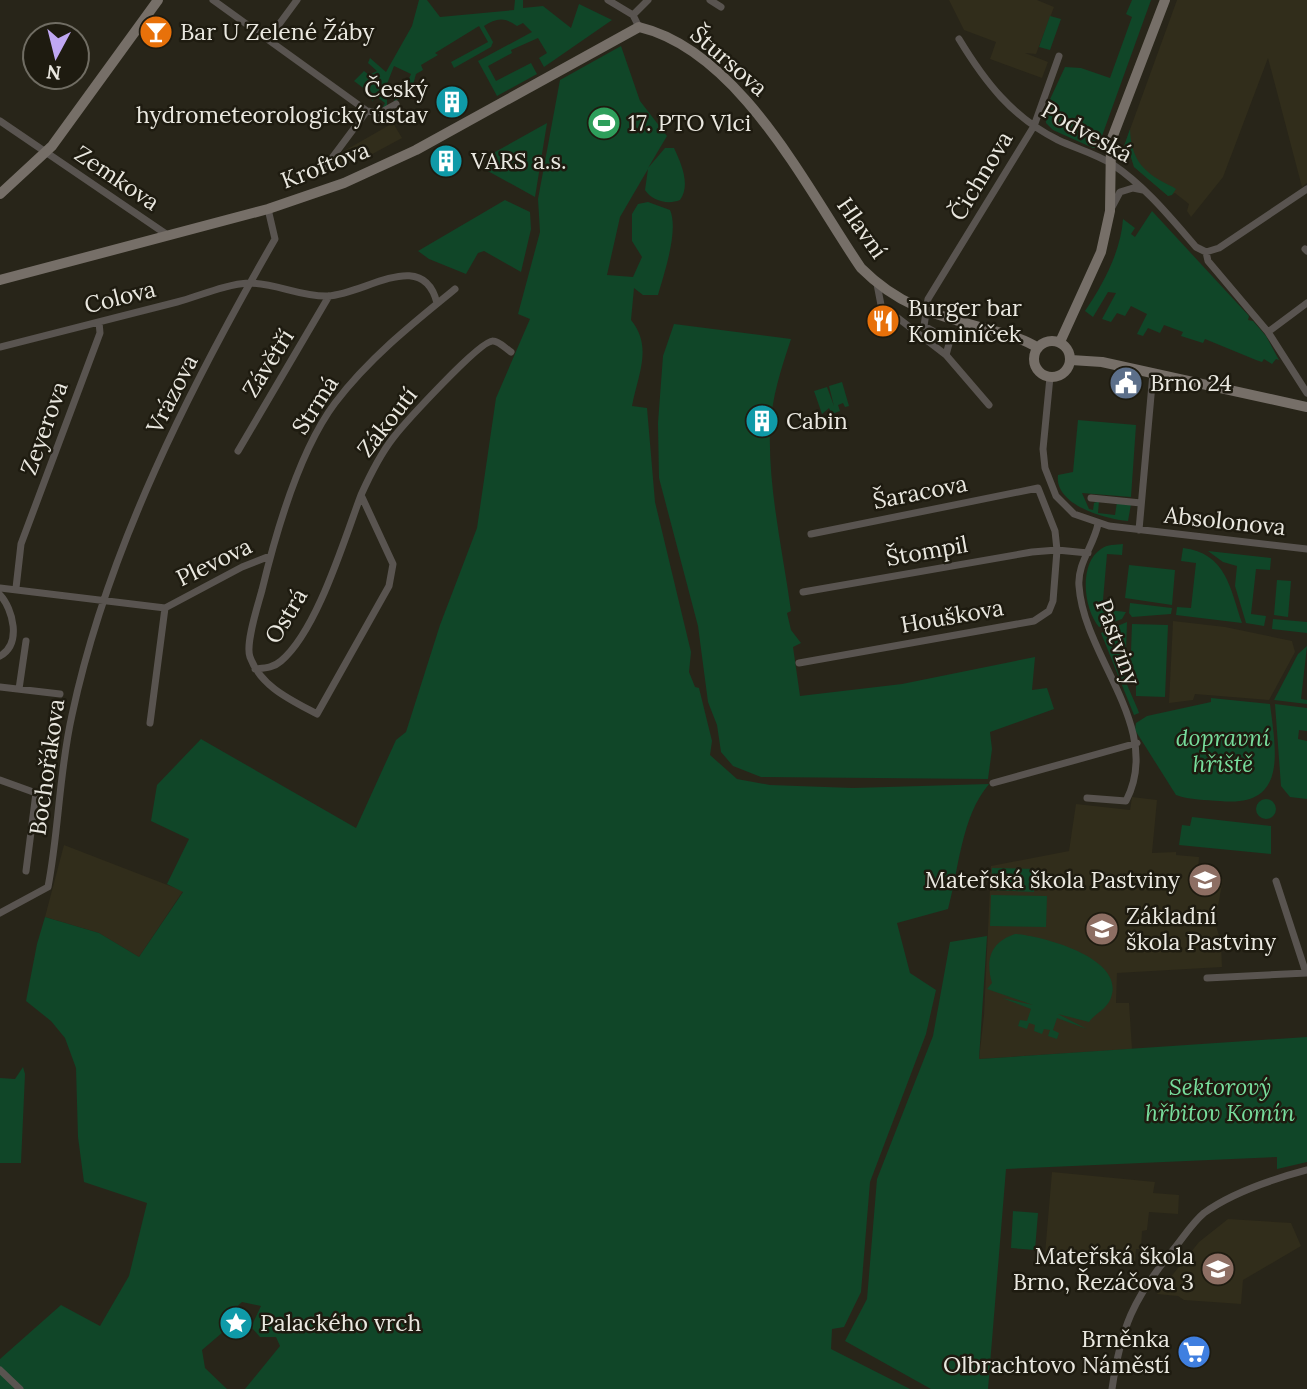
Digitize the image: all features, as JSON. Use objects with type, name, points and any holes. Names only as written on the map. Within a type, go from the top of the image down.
[{"type":"street","points":[[0,194],[46,153],[158,0]]},
{"type":"street","points":[[213,0],[367,111],[380,113],[396,104]]},
{"type":"street","points":[[269,38],[297,0]]},
{"type":"street","points":[[608,0],[633,15],[639,27]]},
{"type":"street","points":[[633,15],[648,0]]},
{"type":"street","name":"Štursova","points":[[710,0],[721,7]]},
{"type":"street","points":[[1060,342],[1099,260],[1110,211],[1111,141],[1165,0]]},
{"type":"street","name":"Štursova","points":[[639,27],[660,32],[686,47],[732,86],[762,120]]},
{"type":"street","name":"Kroftova","points":[[0,280],[268,209],[344,184],[402,156],[639,27]]},
{"type":"street","name":"Podveská","points":[[959,39],[982,78],[1017,115],[1110,163],[1145,191],[1196,247],[1206,252],[1208,261],[1268,332],[1307,393]]},
{"type":"street","name":"Čichnova","points":[[924,311],[928,299],[1034,126],[1059,56]]},
{"type":"street","points":[[323,170],[367,111]]},
{"type":"street","name":"Hlavní","points":[[762,120],[861,268],[877,284],[904,303],[924,311],[1020,339],[1038,348]]},
{"type":"street","name":"Zemkova","points":[[0,121],[166,234]]},
{"type":"street","points":[[1110,211],[1120,192],[1133,188],[1145,191]]},
{"type":"street","points":[[1206,252],[1219,248],[1307,189]]},
{"type":"street","name":"Vrázova","points":[[104,601],[121,552],[168,442],[275,239],[268,209]]},
{"type":"street","points":[[249,284],[308,296],[329,296],[345,294],[391,278],[419,275],[428,281],[437,303]]},
{"type":"street","name":"Colova","points":[[0,347],[249,284]]},
{"type":"street","points":[[877,284],[878,300],[886,310],[946,355],[989,405]]},
{"type":"street","name":"Strmá","points":[[270,556],[294,481],[334,404],[379,355],[455,289]]},
{"type":"street","name":"Závětří","points":[[237,450],[319,318],[329,296]]},
{"type":"street","points":[[1268,332],[1307,303]]},
{"type":"street","points":[[924,311],[927,330],[941,333],[950,340],[946,355]]},
{"type":"street","name":"Zeyerova","points":[[16,588],[22,544],[100,333],[99,322]]},
{"type":"street","name":"Zákoutí","points":[[361,495],[392,439],[476,351],[489,341],[496,341],[511,352]]},
{"type":"street","points":[[1048,341],[1060,342],[1068,350],[1070,360],[1063,374],[1050,377],[1040,373],[1035,364],[1038,348],[1048,341]]},
{"type":"street","points":[[1070,360],[1102,362],[1307,407]]},
{"type":"street","name":"Absolonova","points":[[1139,530],[1153,373]]},
{"type":"street","name":"Absolonova","points":[[1050,377],[1044,449],[1047,476],[1064,505],[1074,514],[1098,524],[1307,549]]},
{"type":"street","name":"Šaracova","points":[[811,534],[1038,488],[1055,531],[1057,550]]},
{"type":"street","points":[[255,669],[267,683],[317,714],[389,586],[393,564],[361,495]]},
{"type":"street","name":"Ostrá","points":[[270,556],[248,653],[255,669],[272,667],[292,650],[313,613],[361,495]]},
{"type":"street","name":"Absolonova","points":[[1091,498],[1141,503]]},
{"type":"street","name":"Pastviny","points":[[1087,798],[1126,802],[1134,786],[1137,743],[1081,597],[1080,573],[1098,524]]},
{"type":"street","points":[[1057,550],[1088,553]]},
{"type":"street","name":"Štompil","points":[[803,592],[1057,550]]},
{"type":"street","name":"Houškova","points":[[799,663],[1034,621],[1049,611],[1053,601],[1057,550]]},
{"type":"street","name":"Plevova","points":[[150,723],[165,608],[242,567],[270,556]]},
{"type":"street","points":[[0,588],[165,608]]},
{"type":"street","points":[[0,595],[14,616],[9,647],[0,656]]},
{"type":"street","name":"Bochořákova","points":[[0,913],[48,887],[59,816],[59,783],[71,716],[104,601]]},
{"type":"street","points":[[19,689],[26,642]]},
{"type":"street","points":[[0,687],[60,694]]},
{"type":"street","points":[[993,783],[1137,743]]},
{"type":"street","points":[[0,780],[36,793],[26,871]]},
{"type":"street","points":[[1207,978],[1307,973],[1276,881]]},
{"type":"street","points":[[1112,1389],[1121,1343],[1132,1309],[1142,1290],[1187,1232],[1204,1213],[1270,1179],[1307,1170]]},
{"type":"street","points":[[0,1370],[20,1389]]},
{"type":"shaded area","points":[[949,0],[1037,0],[1054,7],[1036,54],[1025,53],[1048,62],[1042,78],[990,59],[996,42],[964,30]]},
{"type":"shaded area","points":[[1177,0],[1307,0],[1307,183],[1302,187],[1268,58],[1223,177],[1191,217],[1187,211],[1189,204],[1175,193],[1168,196],[1134,167],[1128,148],[1124,146]]},
{"type":"shaded area","points":[[393,123],[402,138],[363,159],[340,165],[335,161],[344,151]]},
{"type":"shaded area","points":[[1173,621],[1225,627],[1292,641],[1295,652],[1269,700],[1195,694],[1193,700],[1169,703]]},
{"type":"shaded area","name":"Základní škola Pastviny","points":[[1132,797],[1157,800],[1152,853],[1176,852],[1176,855],[1199,857],[1198,871],[1220,873],[1220,880],[1223,879],[1215,922],[1221,943],[1222,967],[1117,973],[1116,1003],[1129,1003],[1132,1049],[979,1059],[984,1015],[991,866],[1069,851],[1076,804],[1130,810]]},
{"type":"shaded area","points":[[64,845],[183,891],[139,957],[99,933],[45,917]]},
{"type":"shaded area","points":[[1052,1172],[1155,1182],[1153,1193],[1179,1195],[1178,1214],[1149,1212],[1147,1230],[1142,1231],[1141,1249],[1136,1249],[1135,1261],[1045,1254]]},
{"type":"shaded area","name":"Mateřská škola Brno, Řezáčova 3","points":[[1228,1219],[1291,1223],[1301,1246],[1243,1280],[1241,1304],[1184,1300],[1178,1296],[1157,1294],[1199,1242]]},
{"type":"green space","points":[[419,0],[427,0],[440,17],[514,10],[515,0],[523,0],[523,8],[543,6],[571,28],[579,4],[612,20],[544,67],[539,58],[547,53],[538,38],[511,50],[512,53],[488,66],[496,81],[531,63],[537,74],[497,96],[478,61],[532,32],[523,23],[517,26],[504,20],[493,21],[484,26],[493,42],[491,47],[454,68],[451,62],[488,42],[479,26],[435,53],[438,55],[421,65],[423,70],[416,74],[411,92],[394,102],[396,94],[403,93],[411,74],[394,66],[383,94],[387,97],[387,106],[382,109],[385,103],[376,96],[372,102],[374,96],[354,81],[364,71],[369,75],[377,71],[368,63],[370,58],[386,72],[412,26]]},
{"type":"green space","points":[[1132,0],[1151,0],[1098,147],[1093,148],[1053,130],[1046,123],[1045,110],[1065,67],[1081,68],[1110,78],[1132,17],[1126,14]]},
{"type":"green space","points":[[1050,16],[1061,19],[1050,50],[1039,47]]},
{"type":"green space","points":[[621,46],[640,101],[667,136],[648,168],[665,148],[674,148],[685,181],[680,200],[661,201],[645,190],[648,169],[620,217],[607,275],[633,277],[642,257],[632,241],[632,214],[638,204],[648,202],[670,210],[672,240],[658,295],[643,295],[634,288],[631,320],[638,330],[643,351],[632,406],[647,408],[655,502],[691,652],[689,672],[695,687],[699,688],[712,741],[710,755],[737,779],[770,785],[853,788],[989,784],[972,812],[948,909],[897,923],[910,973],[936,990],[926,1034],[870,1182],[861,1292],[844,1327],[832,1329],[831,1349],[910,1389],[245,1389],[280,1346],[276,1337],[260,1337],[251,1327],[261,1306],[242,1302],[232,1311],[223,1332],[202,1350],[205,1368],[227,1389],[0,1389],[0,1359],[61,1305],[100,1326],[129,1276],[147,1203],[84,1182],[78,1137],[76,1068],[65,1038],[51,1021],[26,1001],[45,917],[99,933],[139,957],[183,892],[167,884],[189,839],[151,821],[157,785],[201,739],[356,828],[396,740],[406,732],[440,625],[477,528],[496,398],[530,319],[518,314],[540,232],[538,199],[560,80]]},
{"type":"green space","points":[[547,123],[535,197],[486,170],[495,152]]},
{"type":"green space","points":[[1130,129],[1133,150],[1141,165],[1176,189],[1172,195],[1168,196],[1134,167],[1128,148],[1124,146]]},
{"type":"green space","points":[[505,200],[530,212],[531,229],[521,272],[484,251],[478,253],[466,274],[429,259],[418,251]]},
{"type":"green space","points":[[1152,211],[1249,316],[1248,320],[1253,321],[1266,336],[1279,360],[1276,359],[1272,364],[1264,359],[1262,362],[1205,339],[1203,343],[1181,336],[1183,332],[1164,325],[1160,333],[1148,328],[1143,336],[1137,334],[1147,314],[1131,306],[1125,316],[1117,313],[1111,322],[1102,319],[1116,293],[1108,292],[1093,317],[1085,311],[1115,256],[1123,219],[1135,228],[1131,234],[1135,237]]},
{"type":"green space","points":[[674,324],[791,339],[773,406],[770,452],[791,611],[787,613],[791,630],[801,643],[793,647],[800,696],[902,684],[1035,657],[1032,690],[1047,688],[1054,709],[990,732],[992,749],[988,779],[761,777],[733,766],[721,752],[717,725],[708,702],[698,626],[659,478],[658,423],[663,356]]},
{"type":"green space","points":[[842,382],[849,406],[845,407],[843,403],[838,405],[840,411],[832,414],[829,408],[822,414],[814,391],[827,387],[834,406],[829,386]]},
{"type":"green space","points":[[1078,420],[1136,425],[1131,497],[1082,493],[1089,509],[1093,510],[1094,503],[1099,501],[1098,513],[1115,515],[1117,502],[1131,504],[1128,521],[1107,517],[1083,508],[1064,495],[1059,486],[1058,475],[1073,472]]},
{"type":"green space","points":[[1123,544],[1122,555],[1107,554],[1103,600],[1109,601],[1108,610],[1126,612],[1122,619],[1099,627],[1087,599],[1086,576],[1089,565],[1103,547]]},
{"type":"green space","points":[[1183,548],[1209,557],[1217,565],[1229,585],[1242,623],[1176,615],[1177,607],[1191,608],[1196,563],[1181,561]]},
{"type":"green space","points":[[1208,551],[1271,558],[1270,570],[1256,569],[1251,614],[1266,616],[1264,626],[1246,623],[1235,586],[1237,566],[1223,562]]},
{"type":"green space","points":[[1129,565],[1175,570],[1172,605],[1125,598]]},
{"type":"green space","points":[[1277,580],[1291,581],[1288,617],[1274,615]]},
{"type":"green space","points":[[1130,603],[1172,608],[1171,614],[1132,617],[1129,613]]},
{"type":"green space","points":[[1273,619],[1307,622],[1307,633],[1272,629]]},
{"type":"green space","points":[[1127,622],[1125,680],[1139,713],[1134,715],[1101,633]]},
{"type":"green space","points":[[1132,624],[1168,625],[1165,697],[1136,696],[1136,679],[1130,678]]},
{"type":"green space","points":[[1307,646],[1301,699],[1307,700],[1307,704],[1274,700],[1298,654]]},
{"type":"green space","name":"dopravní hřiště","points":[[1211,698],[1270,704],[1275,758],[1273,773],[1267,786],[1257,796],[1242,801],[1220,801],[1176,795],[1135,730],[1136,723],[1147,716],[1211,702]]},
{"type":"green space","points":[[1275,704],[1307,708],[1307,731],[1299,730],[1298,739],[1307,741],[1307,799],[1290,797],[1281,786]]},
{"type":"green space","points":[[1266,799],[1273,802],[1276,809],[1273,816],[1266,819],[1259,816],[1256,809],[1259,802]]},
{"type":"green space","points":[[1192,817],[1271,826],[1271,854],[1179,845],[1182,825],[1190,826]]},
{"type":"green space","points":[[992,868],[1035,869],[1034,892],[991,890]]},
{"type":"green space","points":[[991,895],[1047,896],[1046,927],[990,926]]},
{"type":"green space","points":[[1015,934],[1060,944],[1092,959],[1104,969],[1112,981],[1112,994],[1105,1007],[1089,1022],[1058,1014],[1087,1029],[1057,1018],[1053,1030],[1059,1033],[1057,1039],[1048,1036],[1050,1030],[1044,1029],[1042,1034],[1034,1031],[1035,1025],[1029,1023],[1027,1029],[1018,1026],[1020,1020],[1027,1021],[1031,1009],[1002,998],[1033,1005],[987,989],[992,983],[989,966],[995,947]]},
{"type":"green space","name":"Sektorový hřbitov Komín","points":[[987,936],[979,1059],[1307,1037],[1307,1162],[1277,1169],[1277,1157],[1006,1169],[988,1389],[931,1389],[845,1341],[867,1299],[877,1179],[933,1036],[950,942]]},
{"type":"green space","points":[[23,1067],[25,1074],[21,1163],[0,1163],[0,1078],[15,1079]]},
{"type":"green space","points":[[1013,1211],[1038,1213],[1035,1250],[1011,1248]]},
{"type":"place","name":"Bar U Zelené Žáby","points":[[156,32]]},
{"type":"place","name":"Český hydrometeorologický ústav","points":[[452,102]]},
{"type":"place","name":"17. PTO Vlci","points":[[604,123]]},
{"type":"place","name":"VARS a.s.","points":[[446,161]]},
{"type":"place","name":"Burger bar Kominíček","points":[[883,321]]},
{"type":"place","name":"Brno 24","points":[[1126,383]]},
{"type":"place","name":"Cabin","points":[[762,421]]},
{"type":"place","name":"Mateřská škola Pastviny","points":[[1205,880]]},
{"type":"place","name":"Základní škola Pastviny","points":[[1102,929]]},
{"type":"place","name":"Mateřská škola Brno, Řezáčova 3","points":[[1218,1269]]},
{"type":"place","name":"Palackého vrch","points":[[236,1323]]},
{"type":"place","name":"Brněnka Olbrachtovo Náměstí","points":[[1194,1352]]}]
